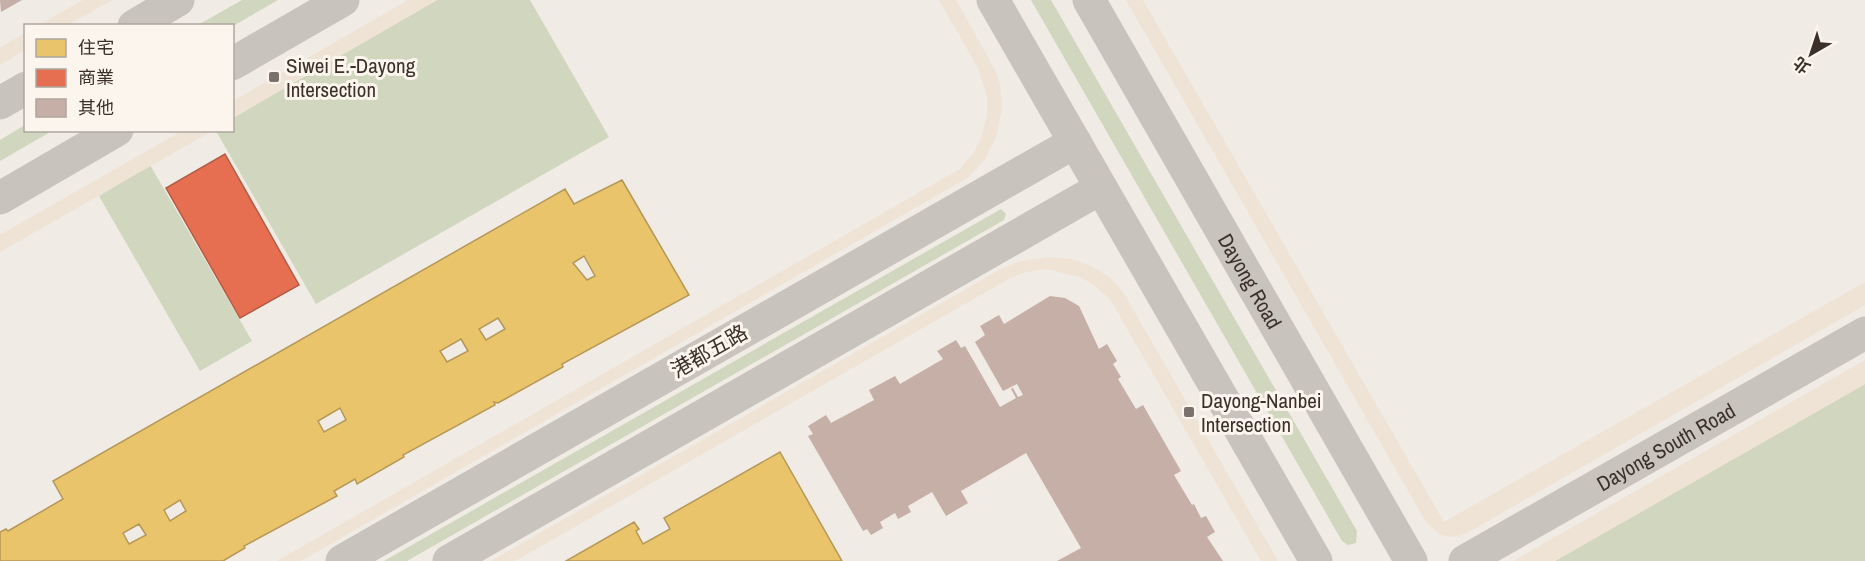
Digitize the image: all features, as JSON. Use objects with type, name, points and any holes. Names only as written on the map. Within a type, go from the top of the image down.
[{"type":"street","points":[[137,24],[178,0]]},
{"type":"street","points":[[234,63],[343,0]]},
{"type":"street","points":[[993,0],[1316,561]]},
{"type":"street","name":"Dayong Road","points":[[1089,0],[1412,561]]},
{"type":"street","points":[[0,103],[24,89]]},
{"type":"street","points":[[0,198],[114,132]]},
{"type":"street","name":"港都五路","points":[[342,561],[1075,142]]},
{"type":"street","points":[[449,561],[1101,188]]},
{"type":"street","name":"Dayong South Road","points":[[1466,561],[1865,333]]},
{"type":"green space","points":[[242,0],[278,0],[234,25],[200,24]]},
{"type":"green space","points":[[437,0],[530,0],[609,137],[316,304],[217,132],[234,132],[234,117]]},
{"type":"green space","points":[[1031,0],[1051,0],[1357,531],[1356,543],[1348,545],[1342,541]]},
{"type":"green space","points":[[24,126],[24,132],[50,132],[0,161],[0,140]]},
{"type":"green space","points":[[150,165],[252,341],[200,371],[99,196]]},
{"type":"green space","points":[[1001,209],[1006,214],[1004,220],[407,561],[384,561]]},
{"type":"green space","points":[[1865,384],[1865,561],[1555,561]]},
{"type":"shaded area","points":[[83,0],[112,0],[70,24],[41,24]]},
{"type":"shaded area","points":[[408,0],[437,0],[234,117],[234,100]]},
{"type":"shaded area","points":[[939,0],[956,0],[994,68],[1000,84],[1002,108],[996,137],[985,159],[969,177],[301,561],[277,561],[960,169],[974,152],[982,137],[987,114],[987,95],[978,68]]},
{"type":"shaded area","points":[[1126,0],[1143,0],[1444,522],[1865,282],[1865,305],[1467,533],[1453,537],[1441,535],[1426,522]]},
{"type":"shaded area","points":[[24,34],[24,51],[0,65],[0,48]]},
{"type":"shaded area","points":[[180,132],[210,132],[0,252],[0,235]]},
{"type":"shaded area","points":[[1050,257],[1072,259],[1091,266],[1109,277],[1123,292],[1278,561],[1261,561],[1110,299],[1093,284],[1080,277],[1045,269],[1022,273],[1005,281],[515,561],[491,561],[1001,269],[1022,261]]},
{"type":"shaded area","points":[[1865,360],[1865,384],[1555,561],[1513,561]]},
{"type":"building: 住宅","points":[[622,180],[689,295],[562,364],[563,367],[498,403],[494,402],[495,405],[403,455],[404,457],[357,484],[355,479],[334,491],[337,496],[244,546],[245,548],[223,561],[0,561],[0,532],[6,529],[8,531],[63,499],[53,481],[565,189],[574,204]],"holes":[[[584,256],[595,276],[587,280],[573,263]],[[498,318],[505,329],[486,340],[479,329]],[[461,339],[468,351],[447,362],[440,351]],[[340,408],[346,420],[324,432],[318,421]],[[180,500],[186,511],[170,521],[164,510]],[[139,524],[146,535],[129,544],[123,533]]]},
{"type":"building: 住宅","points":[[780,452],[842,561],[566,561],[634,522],[639,529],[636,531],[643,544],[670,529],[664,518]]},
{"type":"building: 商業","points":[[225,154],[299,285],[240,318],[166,188]]},
{"type":"building: 其他","points":[[0,0],[22,0],[1,12]]},
{"type":"building: 其他","points":[[1050,296],[1065,298],[1079,306],[1099,349],[1107,344],[1117,361],[1113,364],[1121,377],[1118,379],[1136,409],[1143,405],[1181,471],[1174,475],[1201,518],[1206,516],[1215,532],[1207,537],[1223,561],[1057,561],[1081,548],[1026,453],[961,491],[968,503],[946,516],[932,492],[908,506],[911,512],[898,519],[895,513],[880,522],[883,528],[871,535],[867,529],[863,531],[808,436],[813,434],[808,426],[826,415],[831,423],[874,400],[869,390],[895,376],[900,384],[943,359],[937,351],[956,340],[961,348],[965,346],[1000,407],[1016,398],[1011,389],[1013,388],[1018,397],[1023,395],[1017,384],[1003,391],[975,342],[985,335],[980,326],[999,315],[1004,324]]},
{"type":"place","name":"Siwei E.-Dayong Intersection","points":[[274,77]]},
{"type":"place","name":"Dayong-Nanbei Intersection","points":[[1189,412]]}]
